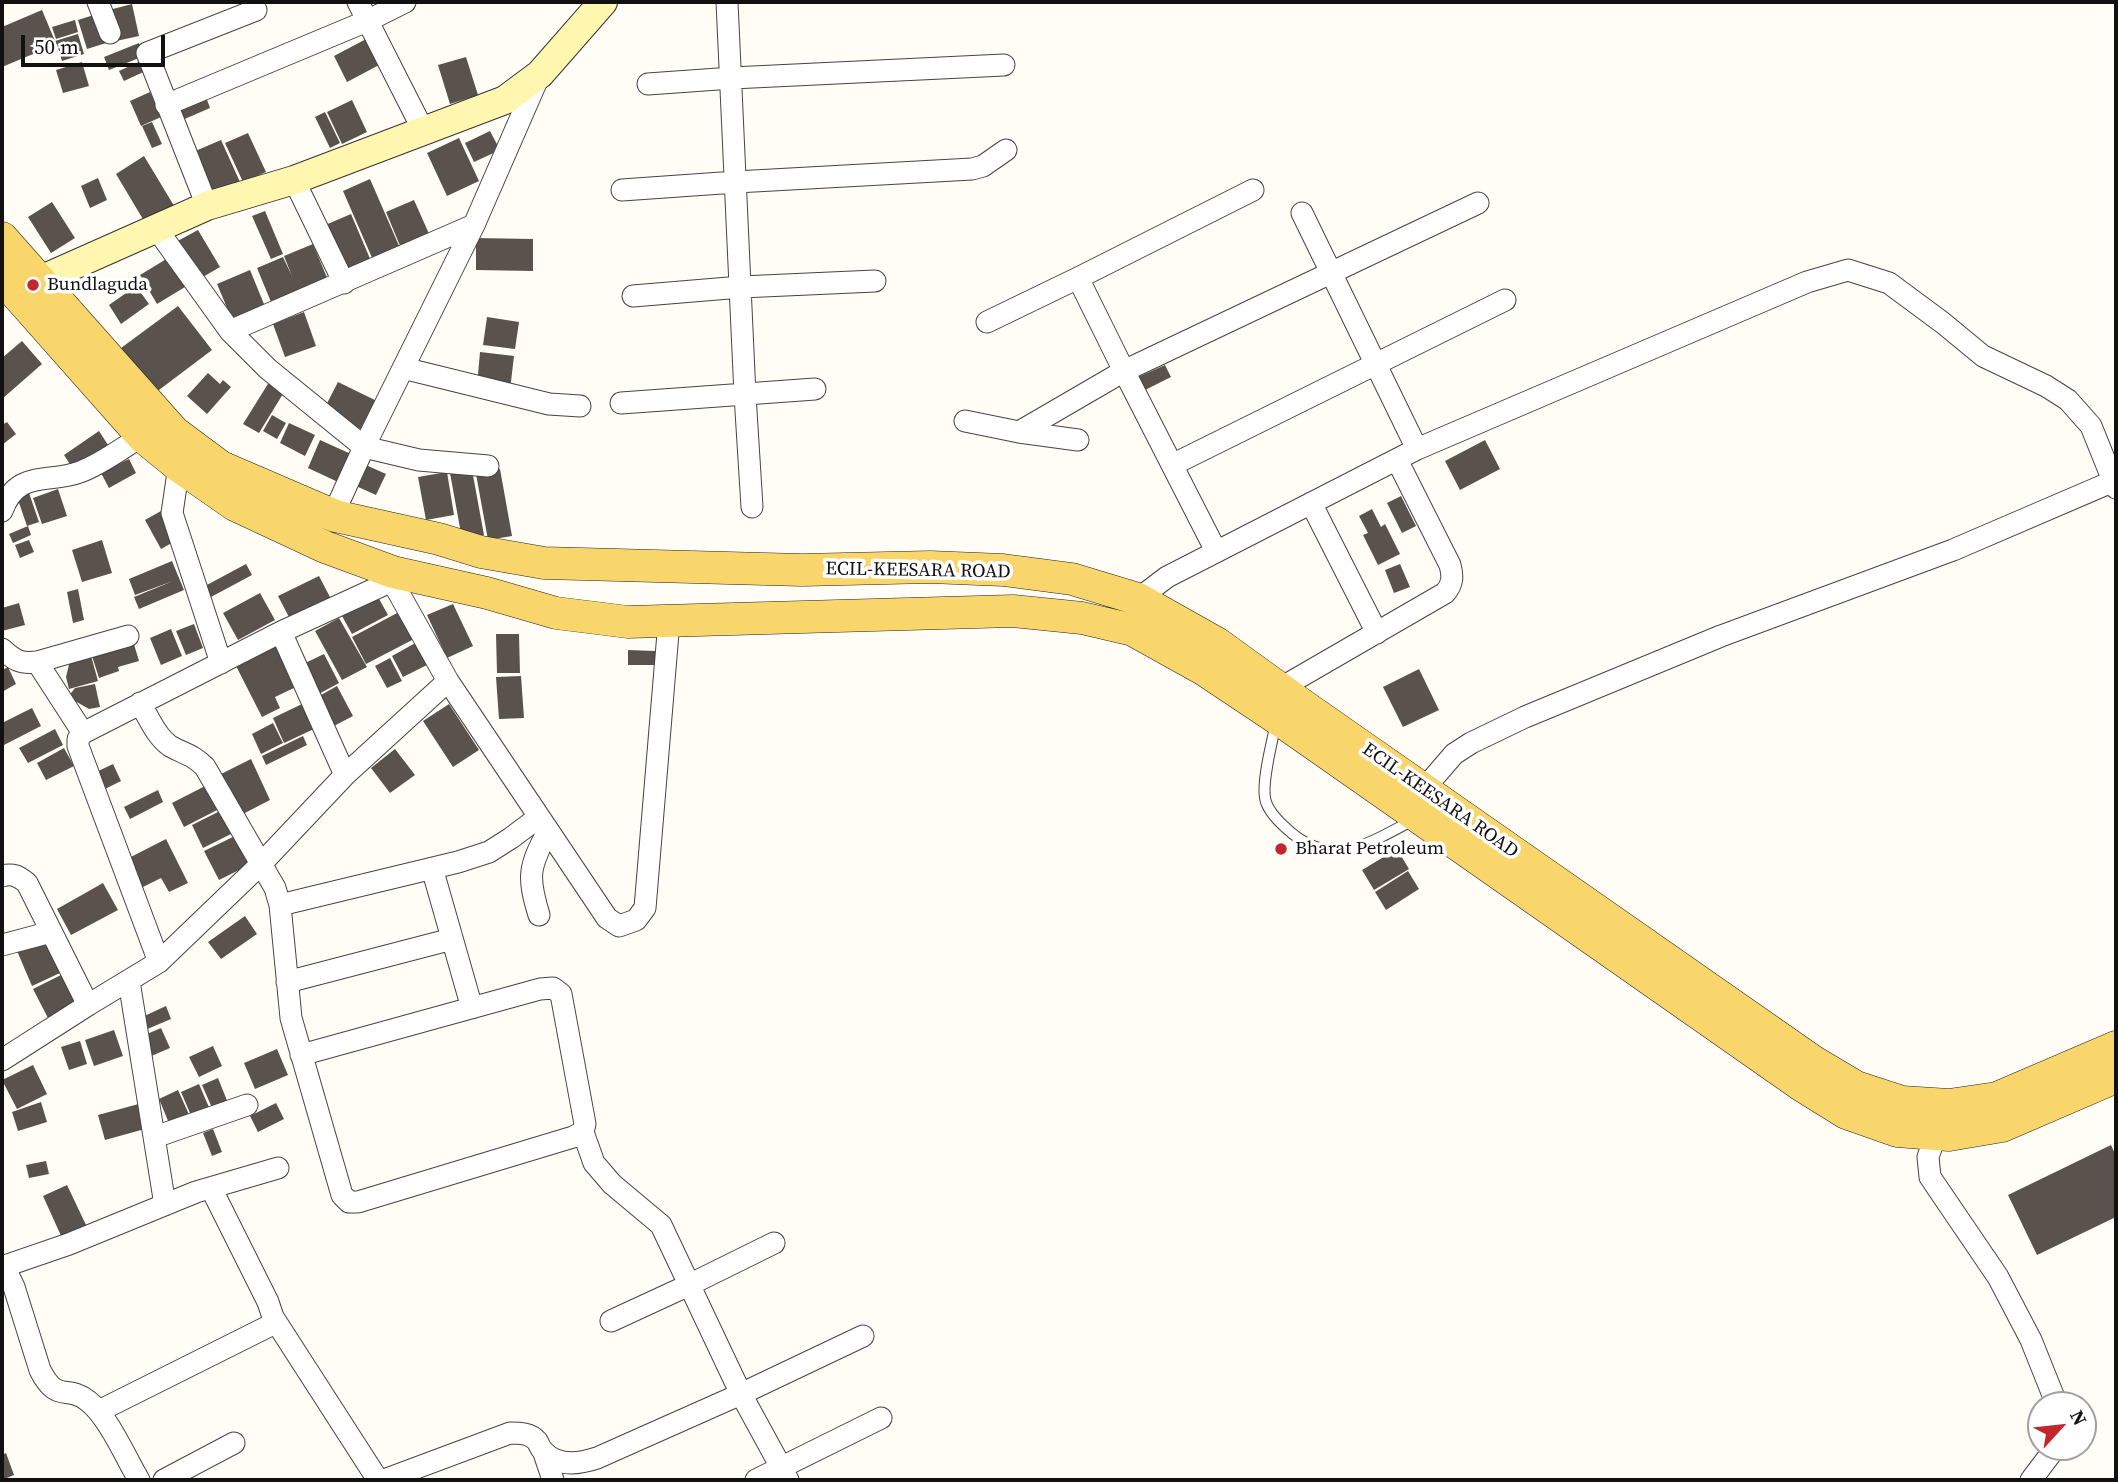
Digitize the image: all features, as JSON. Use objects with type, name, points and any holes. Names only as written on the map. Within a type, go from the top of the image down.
[{"type":"main road","name":"ECIL-KEESARA ROAD","points":[[2,238],[15,292],[142,436],[235,505],[393,577],[487,593],[556,613],[628,622],[1013,611],[1082,618],[1133,630],[1203,669],[1278,704],[1421,803],[1856,1087],[1902,1102],[1949,1105],[1997,1098],[2116,1046]]},
{"type":"main road","name":"ECIL-KEESARA ROAD","points":[[15,292],[174,432],[221,467],[333,515],[439,539],[481,552],[544,562],[802,570],[930,567],[1003,570],[1072,579],[1139,598],[1218,644],[1278,704]]},
{"type":"main road","name":"ECIL-KEESARA ROAD","points":[[1421,803],[1801,1085],[1846,1113],[1897,1130],[1950,1135],[2002,1126],[2116,1077]]},
{"type":"street","points":[[98,2],[110,33]]},
{"type":"street","points":[[166,104],[363,11],[405,2]]},
{"type":"street","points":[[15,292],[206,206],[295,180],[505,100],[540,74],[603,2]]},
{"type":"street","points":[[727,2],[752,507]]},
{"type":"street","points":[[206,206],[147,53],[256,9]]},
{"type":"street","points":[[363,11],[424,132]]},
{"type":"street","points":[[648,84],[1004,65]]},
{"type":"street","points":[[333,515],[474,225],[540,74]]},
{"type":"street","points":[[622,190],[736,181],[972,169],[983,166],[1006,150]]},
{"type":"street","points":[[295,180],[344,283]]},
{"type":"street","points":[[987,322],[1253,190]]},
{"type":"street","points":[[1019,432],[1124,371],[1478,203]]},
{"type":"street","points":[[1301,213],[1417,449]]},
{"type":"street","points":[[230,331],[474,225]]},
{"type":"street","points":[[156,228],[230,331],[268,369],[364,447],[419,460],[488,466]]},
{"type":"street","points":[[1139,598],[1167,577],[1417,449],[1807,282],[1848,270],[1889,284],[1983,356],[2046,386],[2068,400],[2091,426],[2115,483],[1953,550],[1721,636],[1525,717],[1454,754],[1421,803]]},
{"type":"street","points":[[1078,278],[1216,551]]},
{"type":"street","points":[[633,296],[741,287],[875,281]]},
{"type":"street","points":[[1172,465],[1506,300]]},
{"type":"street","points":[[403,368],[549,404],[580,405]]},
{"type":"street","points":[[621,403],[815,389]]},
{"type":"street","points":[[965,421],[1078,440]]},
{"type":"street","points":[[2,511],[6,500],[22,484],[82,471],[142,436]]},
{"type":"street","points":[[1278,704],[1377,633],[1445,593],[1453,578],[1450,565],[1396,460]]},
{"type":"street","points":[[179,466],[172,513],[221,663]]},
{"type":"street","points":[[1311,503],[1377,633]]},
{"type":"street","points":[[159,962],[78,746],[78,739],[83,733],[393,577],[448,681],[607,918],[619,926],[636,920],[645,908],[668,621]]},
{"type":"street","points":[[281,632],[345,775]]},
{"type":"street","points":[[2,649],[14,660],[24,663],[37,662],[128,636]]},
{"type":"street","points":[[37,662],[83,733]]},
{"type":"street","points":[[2,1060],[159,962],[260,864],[345,775],[448,681]]},
{"type":"street","points":[[141,703],[167,744],[194,756],[205,766],[275,888],[280,905],[291,1018],[342,1195],[349,1202],[358,1202],[583,1132]]},
{"type":"street","points":[[280,905],[489,852],[511,838],[543,824]]},
{"type":"street","points":[[538,915],[531,889],[531,870],[543,824]]},
{"type":"street","points":[[432,868],[472,1008]]},
{"type":"street","points":[[2,876],[11,874],[27,883],[88,1005]]},
{"type":"street","points":[[2,945],[51,932]]},
{"type":"street","points":[[288,982],[452,939]]},
{"type":"street","points":[[129,981],[165,1205]]},
{"type":"street","points":[[301,1055],[540,989],[553,988],[561,994],[585,1124],[583,1132],[594,1163],[612,1184],[661,1225],[741,1394],[785,1474]]},
{"type":"street","points":[[155,1136],[247,1105]]},
{"type":"street","points":[[1936,1134],[1928,1157],[1930,1177],[1998,1277],[2031,1340],[2051,1391]]},
{"type":"street","points":[[139,1480],[99,1411],[88,1400],[55,1391],[46,1383],[14,1287],[3,1267],[211,1188],[278,1168]]},
{"type":"street","points":[[211,1188],[273,1317],[378,1480]]},
{"type":"street","points":[[611,1321],[689,1286],[774,1242]]},
{"type":"street","points":[[99,1411],[261,1332],[271,1325],[273,1317]]},
{"type":"street","points":[[544,1453],[562,1462],[577,1465],[597,1458],[863,1336]]},
{"type":"street","points":[[756,1480],[785,1474],[881,1418]]},
{"type":"street","points":[[384,1480],[510,1433],[524,1433],[536,1439],[553,1480]]},
{"type":"street","points":[[164,1480],[233,1443]]},
{"type":"street","points":[[2031,1480],[2045,1461]]},
{"type":"lane","points":[[1278,704],[1265,800],[1274,817],[1299,840],[1318,849],[1341,850],[1362,845],[1421,803]]},
{"type":"building","points":[[132,4],[139,36],[116,41],[109,10]]},
{"type":"building","points":[[42,10],[55,41],[78,34],[84,54],[62,61],[57,44],[2,67],[2,27]]},
{"type":"building","points":[[97,14],[106,43],[87,49],[78,20]]},
{"type":"building","points":[[75,20],[78,32],[56,39],[52,27]]},
{"type":"building","points":[[368,38],[381,64],[347,82],[334,56]]},
{"type":"building","points":[[139,43],[144,56],[109,70],[104,57]]},
{"type":"building","points":[[466,57],[478,95],[450,104],[438,65]]},
{"type":"building","points":[[147,58],[152,68],[124,81],[119,71]]},
{"type":"building","points":[[82,62],[89,86],[63,93],[56,70]]},
{"type":"building","points":[[150,92],[161,117],[141,126],[130,101]]},
{"type":"building","points":[[206,97],[210,108],[180,121],[175,110]]},
{"type":"building","points":[[352,100],[367,132],[342,144],[327,112]]},
{"type":"building","points":[[325,112],[340,143],[330,148],[315,117]]},
{"type":"building","points":[[152,122],[162,144],[152,148],[142,126]]},
{"type":"building","points":[[490,131],[500,150],[474,162],[465,143]]},
{"type":"building","points":[[248,133],[266,172],[243,182],[225,143]]},
{"type":"building","points":[[459,138],[479,181],[447,196],[427,153]]},
{"type":"building","points":[[221,140],[240,182],[211,194],[193,152]]},
{"type":"building","points":[[144,156],[176,209],[147,226],[116,174]]},
{"type":"building","points":[[98,178],[107,200],[90,208],[81,186]]},
{"type":"building","points":[[370,179],[400,248],[373,260],[343,191]]},
{"type":"building","points":[[414,200],[430,236],[401,248],[386,212]]},
{"type":"building","points":[[52,202],[75,238],[51,253],[28,217]]},
{"type":"building","points":[[265,211],[283,254],[271,259],[252,216]]},
{"type":"building","points":[[351,214],[371,261],[343,273],[323,226]]},
{"type":"building","points":[[198,230],[220,267],[196,281],[174,243]]},
{"type":"building","points":[[476,238],[533,239],[533,271],[476,270]]},
{"type":"building","points":[[313,244],[328,280],[271,302],[257,268],[283,257],[292,276],[284,256]]},
{"type":"building","points":[[168,258],[185,287],[157,304],[140,275]]},
{"type":"building","points":[[250,270],[266,309],[233,322],[217,284]]},
{"type":"building","points":[[136,286],[149,304],[121,324],[109,305]]},
{"type":"building","points":[[178,306],[212,350],[155,393],[121,348]]},
{"type":"building","points":[[304,312],[316,346],[285,357],[273,324]]},
{"type":"building","points":[[487,317],[519,322],[515,349],[483,345]]},
{"type":"building","points":[[22,341],[42,364],[2,399],[2,358]]},
{"type":"building","points":[[480,352],[514,356],[510,390],[477,386]]},
{"type":"building","points":[[1165,365],[1171,377],[1145,390],[1138,377]]},
{"type":"building","points":[[208,373],[220,384],[223,380],[231,387],[207,414],[187,396]]},
{"type":"building","points":[[271,379],[286,389],[259,433],[243,424]]},
{"type":"building","points":[[338,382],[381,403],[367,432],[323,411]]},
{"type":"building","points":[[272,415],[286,423],[277,439],[263,431]]},
{"type":"building","points":[[7,422],[16,434],[2,445],[2,425]]},
{"type":"building","points":[[289,423],[315,435],[305,456],[280,443]]},
{"type":"building","points":[[99,431],[110,448],[75,472],[64,455]]},
{"type":"building","points":[[320,440],[351,454],[338,482],[308,468]]},
{"type":"building","points":[[1485,440],[1500,469],[1460,490],[1445,461]]},
{"type":"building","points":[[129,459],[136,473],[109,488],[101,473]]},
{"type":"building","points":[[366,465],[386,474],[376,495],[356,486]]},
{"type":"building","points":[[500,469],[512,536],[488,540],[476,474]]},
{"type":"building","points":[[472,470],[484,535],[462,539],[450,473]]},
{"type":"building","points":[[447,472],[454,515],[426,520],[418,477]]},
{"type":"building","points":[[58,489],[67,516],[42,524],[33,498]]},
{"type":"building","points":[[29,493],[39,522],[27,526],[17,497]]},
{"type":"building","points":[[1401,496],[1416,526],[1402,533],[1387,503]]},
{"type":"building","points":[[1372,509],[1381,527],[1385,524],[1400,554],[1378,565],[1363,535],[1368,533],[1359,516]]},
{"type":"building","points":[[161,511],[177,540],[161,549],[145,520]]},
{"type":"building","points":[[28,526],[31,535],[13,543],[9,534]]},
{"type":"building","points":[[29,540],[34,552],[20,558],[15,545]]},
{"type":"building","points":[[102,540],[112,573],[82,582],[72,550]]},
{"type":"building","points":[[172,561],[184,590],[139,609],[134,597],[173,581],[135,595],[129,579]]},
{"type":"building","points":[[246,564],[252,575],[211,597],[205,586]]},
{"type":"building","points":[[1400,564],[1410,587],[1394,593],[1385,570]]},
{"type":"building","points":[[319,576],[331,599],[290,619],[278,596]]},
{"type":"building","points":[[78,589],[84,620],[73,623],[67,592]]},
{"type":"building","points":[[260,593],[275,620],[238,640],[223,613]]},
{"type":"building","points":[[378,597],[388,615],[352,634],[342,616]]},
{"type":"building","points":[[19,603],[25,625],[2,631],[2,608]]},
{"type":"building","points":[[453,604],[473,646],[447,658],[427,615]]},
{"type":"building","points":[[399,612],[414,639],[366,664],[352,637]]},
{"type":"building","points":[[339,618],[367,667],[342,680],[315,631]]},
{"type":"building","points":[[194,624],[203,648],[186,655],[176,631]]},
{"type":"building","points":[[171,629],[182,656],[161,665],[150,638]]},
{"type":"building","points":[[496,634],[519,634],[520,673],[497,673]]},
{"type":"building","points":[[133,641],[139,661],[118,667],[119,671],[99,678],[92,656]]},
{"type":"building","points":[[419,641],[431,663],[403,677],[392,656]]},
{"type":"building","points":[[273,642],[296,687],[275,697],[280,708],[262,717],[234,662]]},
{"type":"building","points":[[628,650],[655,651],[655,665],[628,665]]},
{"type":"building","points":[[90,652],[98,681],[69,689],[66,677],[71,656]]},
{"type":"building","points":[[324,654],[339,683],[315,696],[299,666]]},
{"type":"building","points":[[390,658],[402,681],[387,688],[375,666]]},
{"type":"building","points":[[8,667],[16,684],[2,692],[2,670]]},
{"type":"building","points":[[1419,669],[1439,710],[1403,727],[1383,687]]},
{"type":"building","points":[[521,676],[524,718],[499,719],[496,677]]},
{"type":"building","points":[[95,684],[100,707],[89,709],[68,697],[75,688]]},
{"type":"building","points":[[337,686],[353,716],[330,728],[314,699]]},
{"type":"building","points":[[302,704],[314,729],[284,743],[273,718]]},
{"type":"building","points":[[449,704],[479,750],[453,767],[423,721]]},
{"type":"building","points":[[32,708],[41,726],[2,746],[2,723]]},
{"type":"building","points":[[273,723],[283,743],[261,754],[252,734]]},
{"type":"building","points":[[55,729],[63,745],[28,763],[19,748]]},
{"type":"building","points":[[303,736],[307,745],[266,765],[262,756]]},
{"type":"building","points":[[64,748],[74,766],[46,780],[37,763]]},
{"type":"building","points":[[395,749],[415,775],[390,793],[371,768]]},
{"type":"building","points":[[251,759],[270,800],[241,815],[221,774]]},
{"type":"building","points":[[113,764],[121,781],[101,791],[92,774]]},
{"type":"building","points":[[209,784],[221,808],[184,827],[172,803]]},
{"type":"building","points":[[158,790],[163,802],[130,819],[124,807]]},
{"type":"building","points":[[222,810],[233,833],[203,848],[192,825]]},
{"type":"building","points":[[235,836],[249,865],[219,880],[204,851]]},
{"type":"building","points":[[166,839],[188,883],[169,892],[161,878],[137,890],[123,861]]},
{"type":"building","points":[[1397,849],[1409,869],[1374,890],[1362,870]]},
{"type":"building","points":[[1408,871],[1419,889],[1386,910],[1375,892]]},
{"type":"building","points":[[103,883],[118,910],[71,935],[57,909]]},
{"type":"building","points":[[245,916],[257,934],[221,959],[208,942]]},
{"type":"building","points":[[44,939],[60,973],[32,986],[17,951]]},
{"type":"building","points":[[61,975],[77,1006],[49,1020],[33,989]]},
{"type":"building","points":[[166,1006],[171,1019],[145,1030],[140,1018]]},
{"type":"building","points":[[161,1028],[170,1048],[149,1057],[140,1037]]},
{"type":"building","points":[[114,1030],[123,1056],[94,1066],[85,1040]]},
{"type":"building","points":[[80,1041],[87,1064],[69,1070],[61,1047]]},
{"type":"building","points":[[213,1046],[222,1066],[199,1077],[189,1057]]},
{"type":"building","points":[[277,1049],[288,1075],[255,1089],[244,1063]]},
{"type":"building","points":[[33,1065],[47,1094],[17,1109],[2,1080]]},
{"type":"building","points":[[218,1078],[228,1103],[213,1110],[202,1085]]},
{"type":"building","points":[[199,1084],[211,1112],[193,1120],[181,1092]]},
{"type":"building","points":[[178,1090],[191,1119],[171,1128],[159,1099]]},
{"type":"building","points":[[41,1102],[47,1122],[18,1131],[12,1112]]},
{"type":"building","points":[[146,1102],[152,1127],[105,1140],[98,1115]]},
{"type":"building","points":[[276,1103],[284,1119],[258,1132],[250,1116]]},
{"type":"building","points":[[213,1129],[222,1152],[212,1156],[203,1133]]},
{"type":"building","points":[[2111,1145],[2116,1156],[2116,1217],[2037,1255],[2008,1195]]},
{"type":"building","points":[[46,1161],[49,1174],[29,1178],[26,1165]]},
{"type":"building","points":[[67,1185],[87,1227],[62,1238],[43,1196]]},
{"type":"building","points":[[6,1453],[14,1475],[2,1480],[2,1455]]},
{"type":"place","name":"Bundlaguda","points":[[33,285]]},
{"type":"place","name":"Bharat Petroleum","points":[[1281,849]]}]
